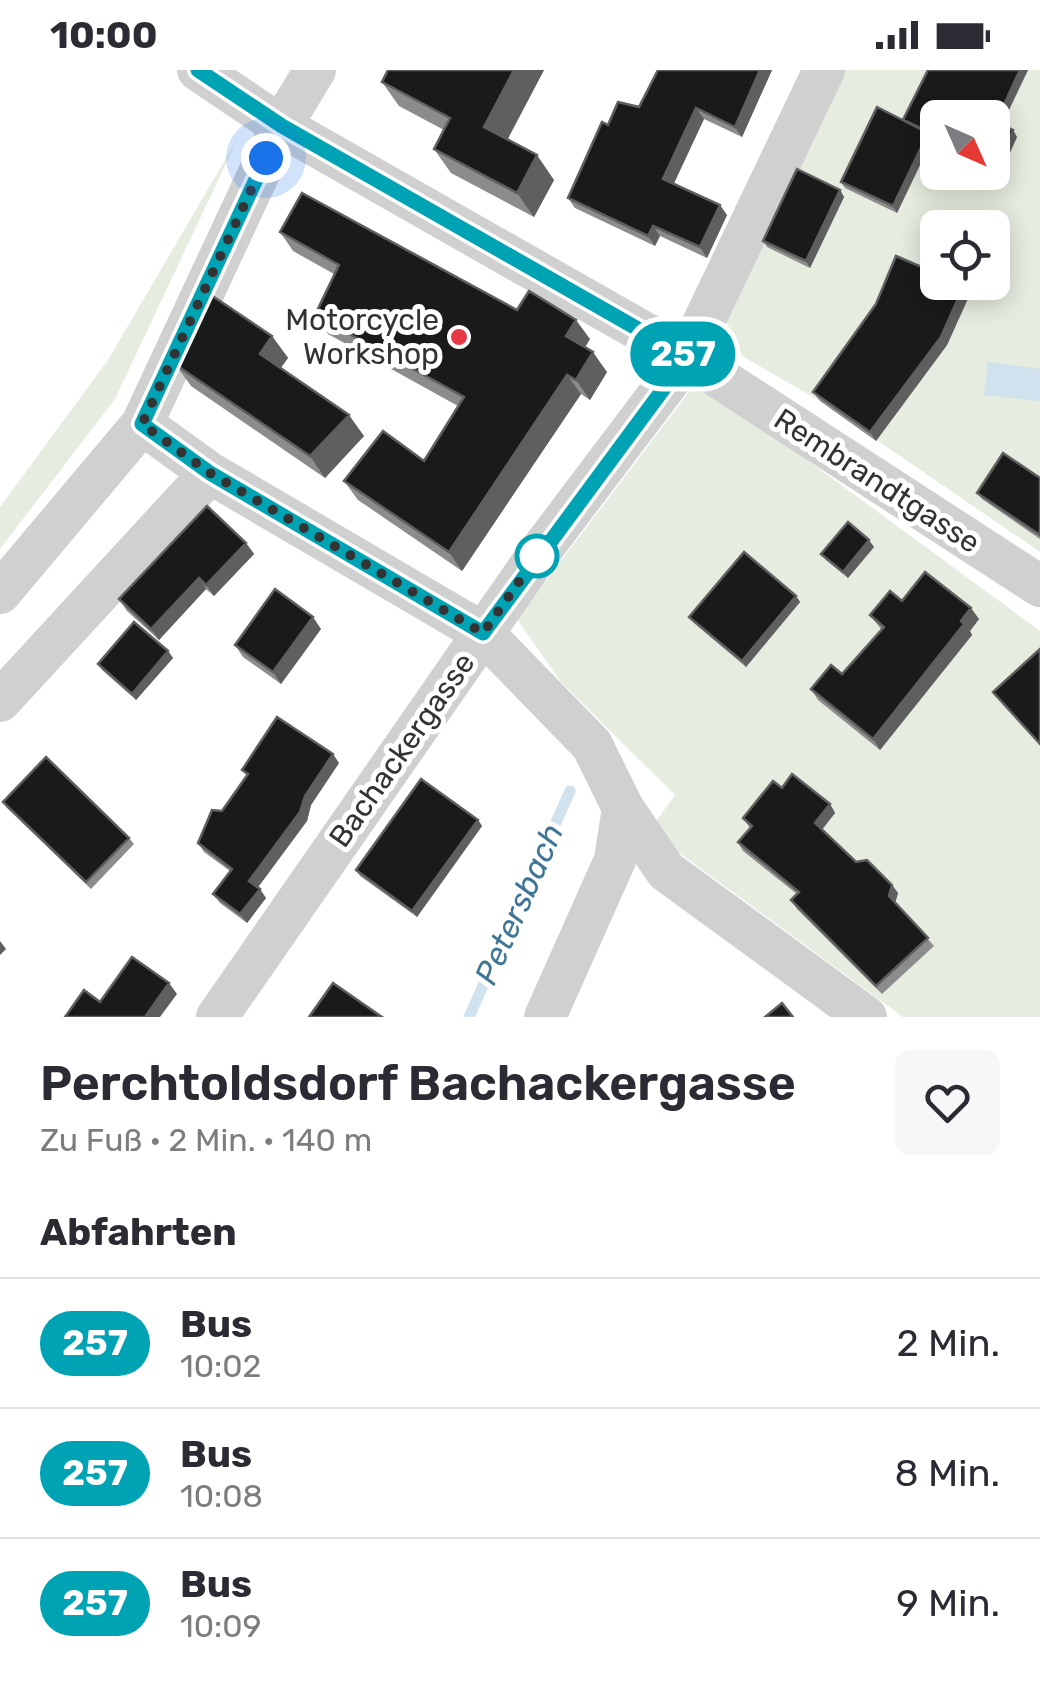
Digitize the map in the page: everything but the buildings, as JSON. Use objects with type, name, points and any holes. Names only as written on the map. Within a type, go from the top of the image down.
[{"type":"street","name":"Rembrandtgasse","points":[[198,70],[282,126],[687,357],[1040,586]]},
{"type":"street","points":[[0,593],[142,424],[282,126],[315,70]]},
{"type":"street","name":"Bachackergasse","points":[[217,1017],[483,633],[687,357],[824,70]]},
{"type":"street","points":[[142,424],[210,473],[483,633],[592,744],[623,808],[666,872],[866,1017]]},
{"type":"street","points":[[0,701],[210,473]]},
{"type":"street","points":[[545,1017],[615,860],[623,808]]},
{"type":"shaded area","points":[[845,70],[1040,70],[1040,552],[820,401],[742,356],[726,322]]},
{"type":"shaded area","points":[[238,138],[115,399],[0,549],[0,507],[108,360]]},
{"type":"shaded area","points":[[698,380],[1040,631],[1040,1017],[903,1017],[666,843],[657,820],[675,795],[561,682],[517,619]]},
{"type":"water","points":[[988,362],[1040,369],[1040,401],[984,395]]},
{"type":"waterway","name":"Petersbach","points":[[469,1017],[570,791]]},
{"type":"bus line","name":"257","points":[[198,70],[282,126],[687,357],[538,553],[483,633],[210,473],[142,424],[266,158]]},
{"type":"place","name":"Motorcycle Workshop","points":[[459,337]]},
{"type":"route","points":[[266,158],[142,424],[210,473],[483,633],[538,553],[537,556]]}]
